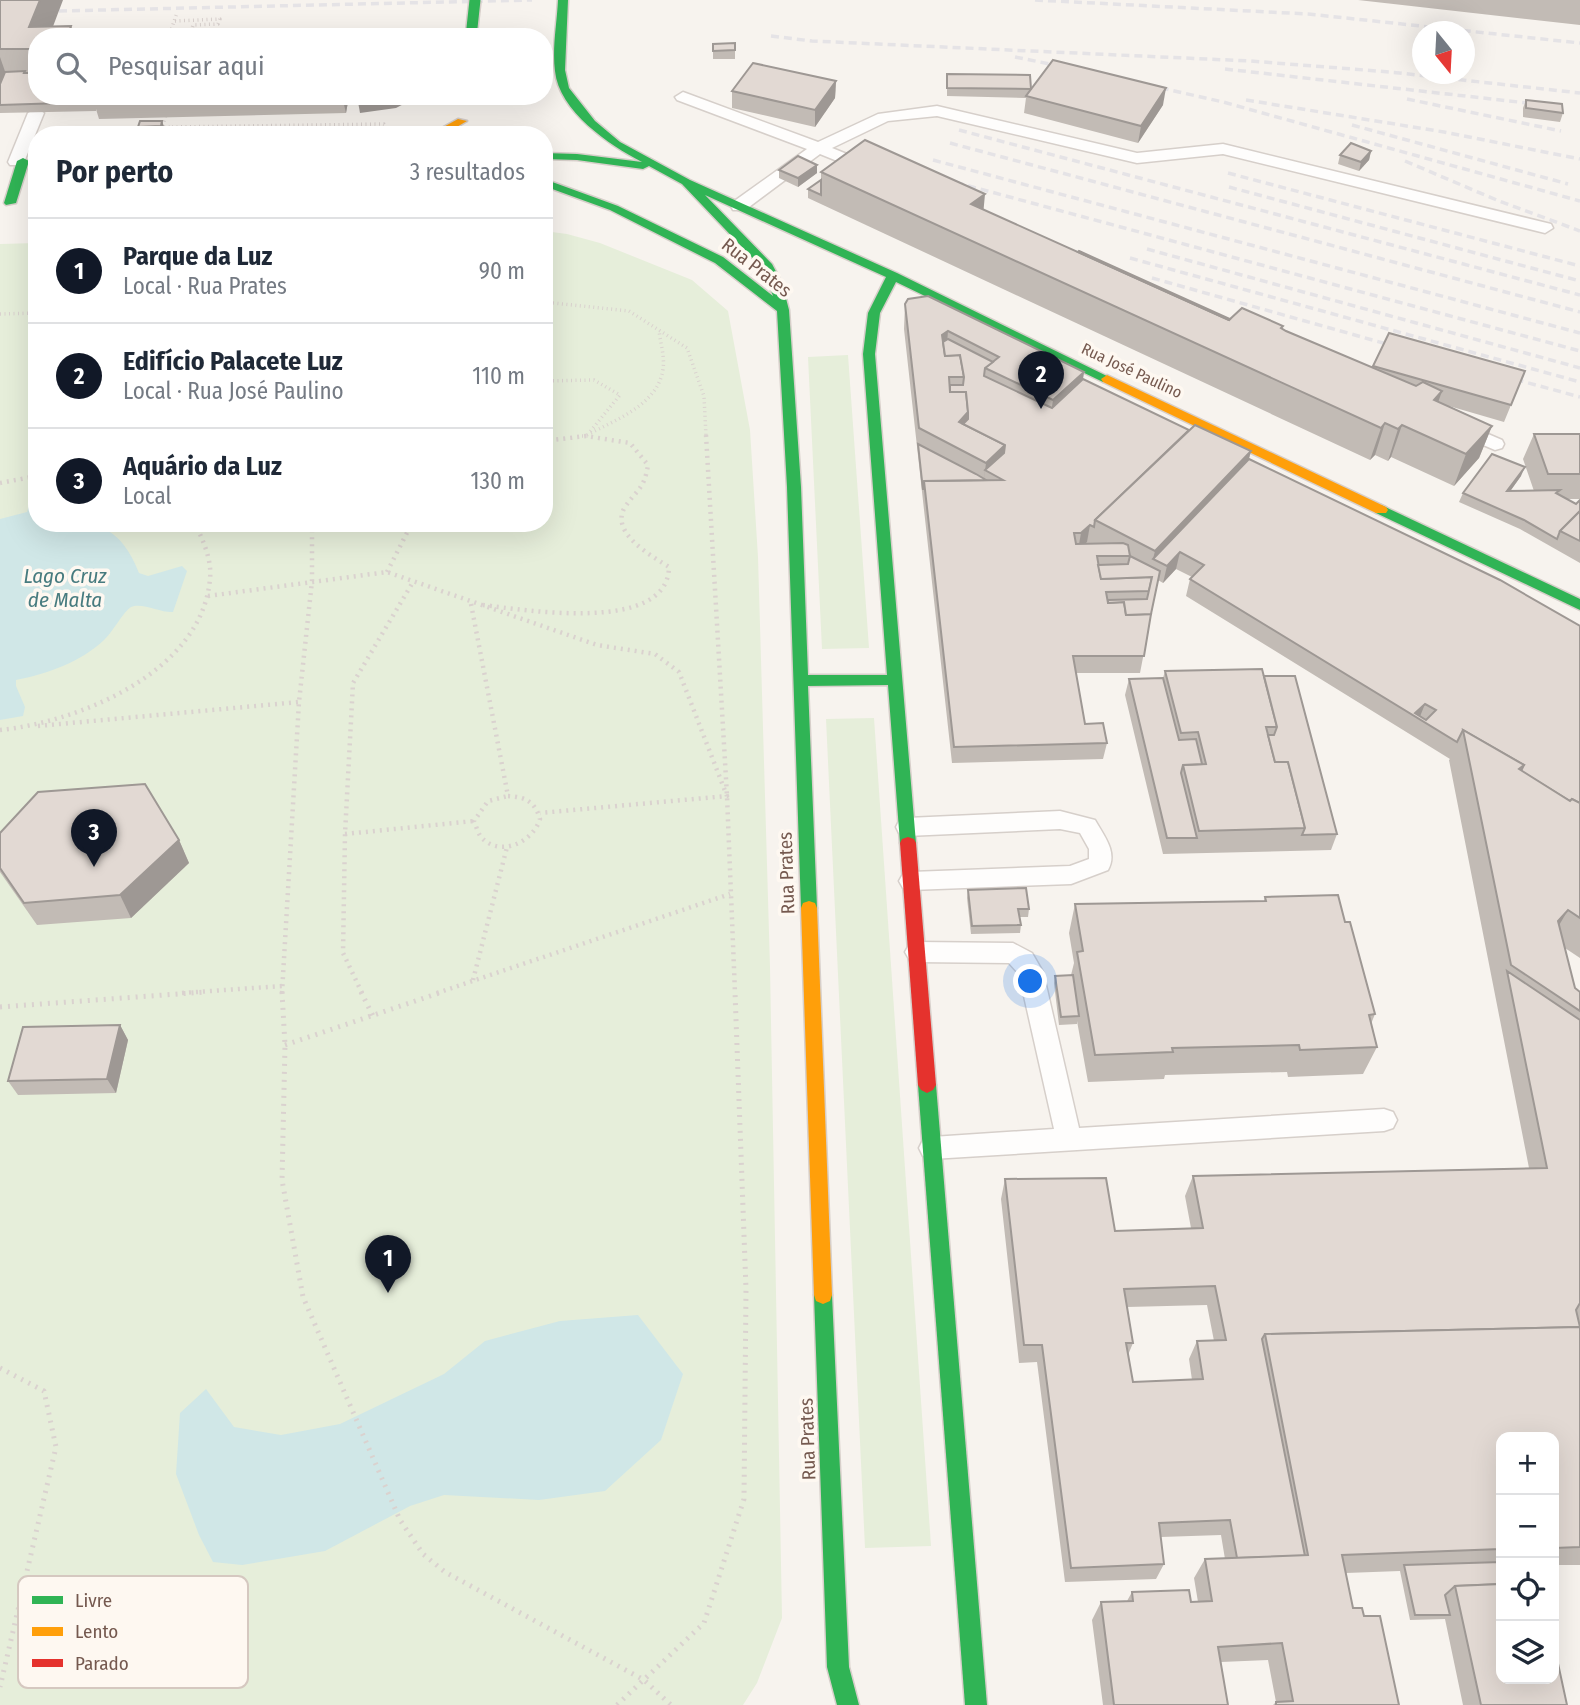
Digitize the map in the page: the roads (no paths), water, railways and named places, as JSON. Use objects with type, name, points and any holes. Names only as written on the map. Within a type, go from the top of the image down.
[{"type":"main road","points":[[472,28],[475,0]]},
{"type":"main road","name":"Rua José Paulino","points":[[563,0],[560,70],[568,95],[591,123],[616,144],[686,182],[893,276],[1580,605]]},
{"type":"main road","points":[[553,156],[577,157],[662,170]]},
{"type":"main road","points":[[11,203],[19,162]]},
{"type":"main road","points":[[686,182],[768,267],[783,310]]},
{"type":"main road","name":"Rua Prates","points":[[553,185],[614,208],[719,260],[783,310],[794,487],[838,1667],[848,1705]]},
{"type":"main road","points":[[553,199],[593,201]]},
{"type":"main road","points":[[893,276],[879,296],[868,324],[975,1705]]},
{"type":"main road","points":[[800,681],[895,680]]},
{"type":"main road","points":[[826,1692],[838,1667]]},
{"type":"lane","points":[[683,97],[882,174]]},
{"type":"lane","points":[[739,206],[819,148],[884,117],[937,111],[1137,158],[1223,149],[1545,228]]},
{"type":"lane","points":[[31,126],[36,113]]},
{"type":"lane","points":[[19,162],[28,136]]},
{"type":"lane","points":[[1445,421],[1495,444]]},
{"type":"lane","points":[[907,827],[1060,820],[1087,826],[1100,849],[1100,864],[1071,875],[911,881]]},
{"type":"lane","points":[[917,952],[1013,953],[1024,960],[1031,972],[1069,1141]]},
{"type":"lane","points":[[932,1148],[1384,1120]]},
{"type":"water","name":"Lago Cruz de Malta","points":[[28,509],[28,532],[111,533],[121,542],[139,573],[148,576],[182,566],[187,571],[173,612],[141,606],[131,607],[107,637],[85,655],[51,671],[16,680],[25,707],[23,716],[0,720],[0,519],[27,512]]},
{"type":"water","points":[[638,1315],[683,1374],[661,1440],[605,1491],[539,1500],[444,1495],[410,1506],[325,1551],[242,1565],[213,1562],[199,1535],[176,1474],[180,1413],[206,1389],[234,1427],[281,1435],[340,1424],[444,1374],[485,1341],[560,1321]]},
{"type":"railway","points":[[59,11],[532,0]]},
{"type":"railway","points":[[1035,0],[1308,14],[1580,43]]},
{"type":"railway","points":[[771,36],[812,41],[1250,61],[1390,72],[1580,93]]},
{"type":"railway","points":[[1015,57],[1070,68]]},
{"type":"railway","points":[[1225,69],[1545,105]]},
{"type":"railway","points":[[1148,85],[1223,102],[1580,201]]},
{"type":"railway","points":[[1407,99],[1561,131]]},
{"type":"railway","points":[[1246,100],[1444,132],[1580,159]]},
{"type":"railway","points":[[1352,125],[1568,184]]},
{"type":"railway","points":[[959,130],[1580,295]]},
{"type":"railway","points":[[950,143],[1580,312]]},
{"type":"railway","points":[[933,160],[1580,333]]},
{"type":"railway","points":[[1405,161],[1499,201],[1580,231]]},
{"type":"railway","points":[[1228,173],[1580,266]]},
{"type":"railway","points":[[943,179],[1580,351]]},
{"type":"railway","points":[[1229,187],[1580,281]]},
{"type":"railway","points":[[1147,249],[1580,368]]},
{"type":"railway","points":[[1130,258],[1580,382]]},
{"type":"railway","points":[[1152,278],[1401,348]]},
{"type":"railway","points":[[1503,376],[1580,397]]},
{"type":"place","name":"Edifício Palacete Luz","points":[[1041,409]]},
{"type":"place","name":"Aquário da Luz","points":[[94,867]]},
{"type":"place","name":"Parque da Luz","points":[[388,1293]]}]
